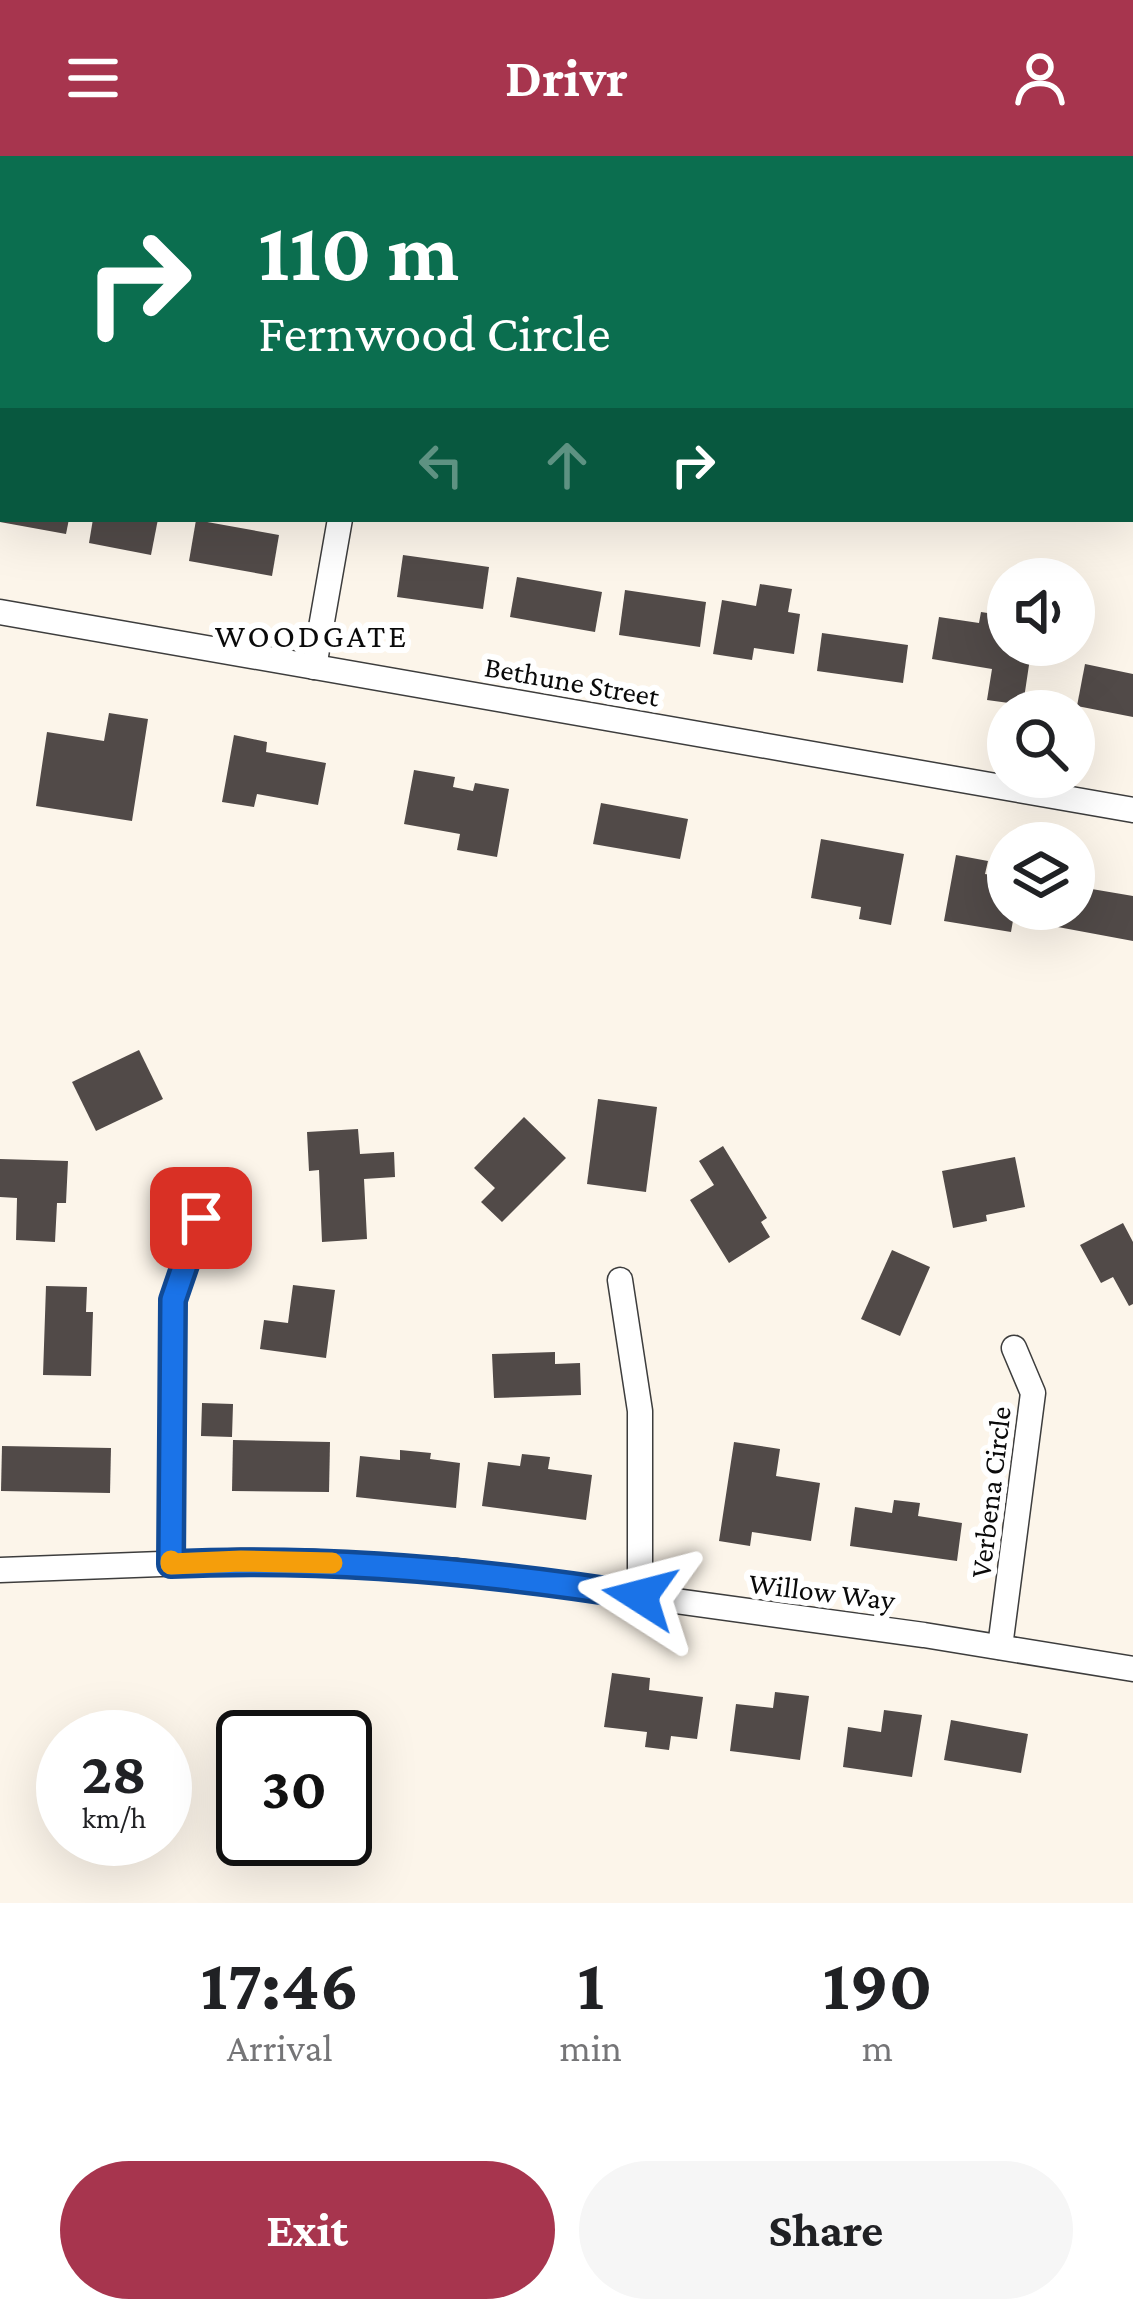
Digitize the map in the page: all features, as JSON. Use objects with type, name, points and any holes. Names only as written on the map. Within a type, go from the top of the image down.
[{"type":"street","points":[[314,667],[339,522]]},
{"type":"street","name":"Bethune Street","points":[[0,612],[1133,810]]},
{"type":"street","points":[[171,1564],[173,1300],[201,1218]]},
{"type":"street","points":[[620,1280],[640,1411],[640,1596]]},
{"type":"street","name":"Verbena Circle","points":[[1000,1647],[1033,1393],[1014,1348]]},
{"type":"street","name":"Willow Way","points":[[0,1570],[241,1561],[436,1569],[539,1580],[1133,1670]]},
{"type":"building","points":[[0,522],[68,522],[66,534]]},
{"type":"building","points":[[92,522],[157,522],[151,555],[89,543]]},
{"type":"building","points":[[196,522],[279,535],[272,576],[189,561]]},
{"type":"building","points":[[403,555],[489,567],[483,609],[397,597]]},
{"type":"building","points":[[517,577],[602,592],[595,632],[510,617]]},
{"type":"building","points":[[760,584],[792,589],[788,612],[800,614],[794,654],[754,648],[752,660],[713,654],[722,600],[756,606]]},
{"type":"building","points":[[625,590],[706,602],[700,647],[619,635]]},
{"type":"building","points":[[981,612],[987,613],[987,666],[1029,666],[1025,690],[989,690],[992,669],[932,659],[939,617],[979,623]]},
{"type":"building","points":[[822,633],[908,645],[903,683],[817,671]]},
{"type":"building","points":[[1085,666],[1133,674],[1133,717],[1095,710],[1095,690],[1080,690]]},
{"type":"building","points":[[109,713],[148,719],[132,821],[36,806],[47,732],[104,741]]},
{"type":"building","points":[[234,735],[267,742],[266,752],[326,763],[318,805],[257,794],[254,807],[222,802]]},
{"type":"building","points":[[414,770],[455,777],[453,787],[473,791],[475,783],[509,789],[497,857],[457,850],[460,834],[404,824]]},
{"type":"building","points":[[601,803],[688,819],[680,859],[593,844]]},
{"type":"building","points":[[821,839],[904,854],[891,925],[859,919],[861,907],[811,898]]},
{"type":"building","points":[[956,855],[987,861],[987,928],[944,921]]},
{"type":"building","points":[[1095,890],[1133,896],[1133,941],[1074,930],[1095,930]]},
{"type":"building","points":[[139,1050],[163,1099],[96,1131],[72,1082]]},
{"type":"building","points":[[598,1099],[657,1107],[646,1192],[587,1184]]},
{"type":"building","points":[[524,1117],[566,1158],[502,1222],[481,1202],[495,1188],[474,1168]]},
{"type":"building","points":[[358,1129],[360,1154],[394,1152],[395,1177],[364,1179],[367,1239],[322,1242],[319,1170],[309,1171],[307,1132]]},
{"type":"building","points":[[723,1146],[767,1218],[761,1222],[770,1237],[729,1263],[690,1200],[714,1185],[699,1161]]},
{"type":"building","points":[[1015,1157],[1025,1207],[953,1228],[942,1171]]},
{"type":"building","points":[[0,1159],[68,1161],[66,1203],[57,1203],[55,1242],[16,1240],[17,1198],[0,1197]]},
{"type":"building","points":[[1123,1223],[1133,1242],[1133,1304],[1129,1306],[1113,1277],[1101,1283],[1080,1245]]},
{"type":"building","points":[[892,1250],[930,1267],[900,1336],[861,1319]]},
{"type":"building","points":[[293,1285],[335,1290],[326,1358],[260,1349],[264,1320],[288,1323]]},
{"type":"building","points":[[46,1286],[87,1287],[86,1312],[93,1312],[91,1376],[43,1375]]},
{"type":"building","points":[[555,1352],[555,1364],[580,1363],[581,1395],[494,1398],[492,1354]]},
{"type":"building","points":[[202,1403],[233,1404],[232,1437],[201,1436]]},
{"type":"building","points":[[233,1440],[330,1442],[329,1492],[232,1491]]},
{"type":"building","points":[[734,1442],[780,1449],[776,1476],[820,1483],[811,1541],[752,1532],[750,1546],[719,1541]]},
{"type":"building","points":[[2,1446],[111,1448],[110,1493],[1,1491]]},
{"type":"building","points":[[400,1450],[431,1453],[430,1459],[460,1463],[456,1508],[356,1497],[360,1456],[400,1460]]},
{"type":"building","points":[[522,1454],[550,1457],[548,1469],[592,1475],[586,1520],[482,1506],[488,1462],[520,1466]]},
{"type":"building","points":[[894,1500],[920,1503],[918,1516],[962,1523],[957,1561],[850,1546],[855,1507],[892,1513]]},
{"type":"building","points":[[612,1673],[650,1678],[649,1690],[703,1697],[697,1739],[671,1736],[669,1750],[645,1747],[647,1732],[604,1727]]},
{"type":"building","points":[[775,1692],[809,1696],[800,1760],[730,1751],[736,1704],[773,1708]]},
{"type":"building","points":[[884,1710],[922,1715],[912,1777],[843,1767],[848,1727],[881,1732]]},
{"type":"building","points":[[951,1720],[1028,1734],[1021,1773],[944,1760]]},
{"type":"slow traffic","points":[[171,1561],[332,1563]]},
{"type":"district","name":"WOODGATE","points":[[312,635]]},
{"type":"route","points":[[201,1218],[173,1300],[171,1564],[312,1562],[458,1571],[640,1596]]}]
